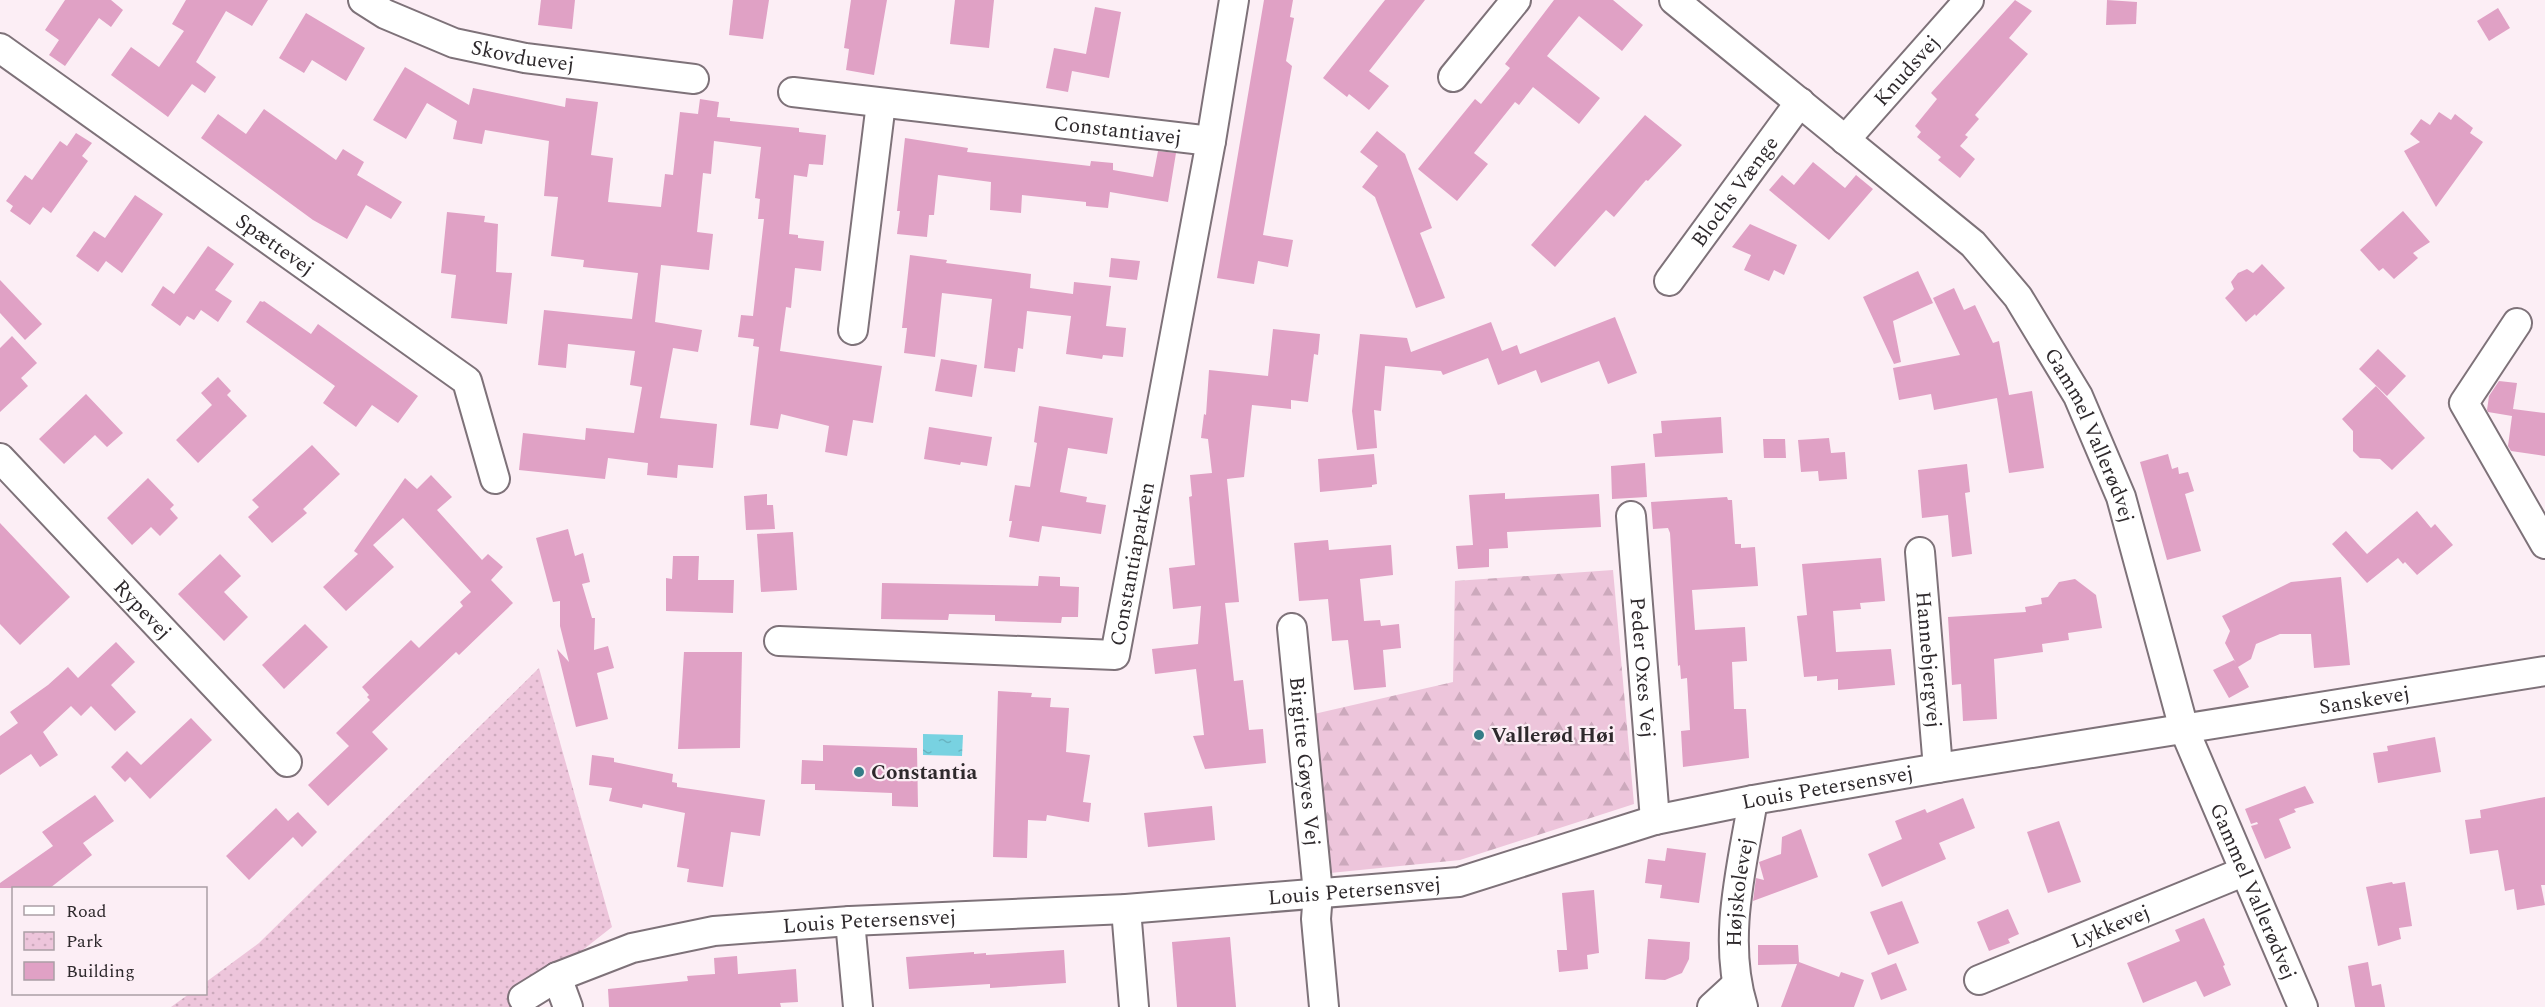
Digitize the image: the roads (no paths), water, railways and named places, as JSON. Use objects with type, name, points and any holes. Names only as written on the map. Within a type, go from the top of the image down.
[{"type":"street","name":"Skovduevej","points":[[363,0],[386,14],[454,43],[525,58],[694,79]]},
{"type":"street","name":"Constantiavej","points":[[793,92],[1211,141],[1234,0]]},
{"type":"street","points":[[1453,77],[1516,0]]},
{"type":"street","name":"Gammel Vallerødvej","points":[[1674,0],[1973,244],[2018,297],[2078,396],[2121,497],[2184,729],[2243,872],[2303,1007]]},
{"type":"street","name":"Knudsvej","points":[[1845,140],[1970,0]]},
{"type":"street","name":"Spættevej","points":[[0,48],[467,381],[495,479]]},
{"type":"street","name":"Blochs Vænge","points":[[1669,281],[1800,102]]},
{"type":"street","points":[[854,330],[881,103]]},
{"type":"street","name":"Constantiaparken","points":[[780,641],[1115,655],[1211,141]]},
{"type":"street","points":[[2517,323],[2464,403],[2545,544]]},
{"type":"street","name":"Rypevej","points":[[0,458],[287,762]]},
{"type":"street","name":"Peder Oxes Vej","points":[[1630,516],[1655,819]]},
{"type":"street","name":"Hannebjergvej","points":[[1920,552],[1938,768]]},
{"type":"street","name":"Birgitte Gøyes Vej","points":[[1292,628],[1318,893],[1316,919],[1324,1007]]},
{"type":"street","name":"Sanskevej","points":[[2184,729],[2545,671]]},
{"type":"street","name":"Louis Petersensvej","points":[[523,998],[557,976],[632,948],[714,931],[850,921],[1126,909],[1459,882],[1655,819],[1938,768],[2184,729]]},
{"type":"street","name":"Højskolevej","points":[[1712,1007],[1740,996],[1733,915],[1753,800]]},
{"type":"street","name":"Lykkevej","points":[[1979,980],[2243,872]]},
{"type":"street","points":[[1126,909],[1134,1007]]},
{"type":"street","points":[[850,921],[858,1007]]},
{"type":"street","points":[[557,976],[568,1007]]},
{"type":"water","points":[[923,734],[963,735],[962,756],[923,755]]},
{"type":"place","name":"Vallerød Høi","points":[[1479,735]]},
{"type":"place","name":"Constantia","points":[[859,772]]}]
